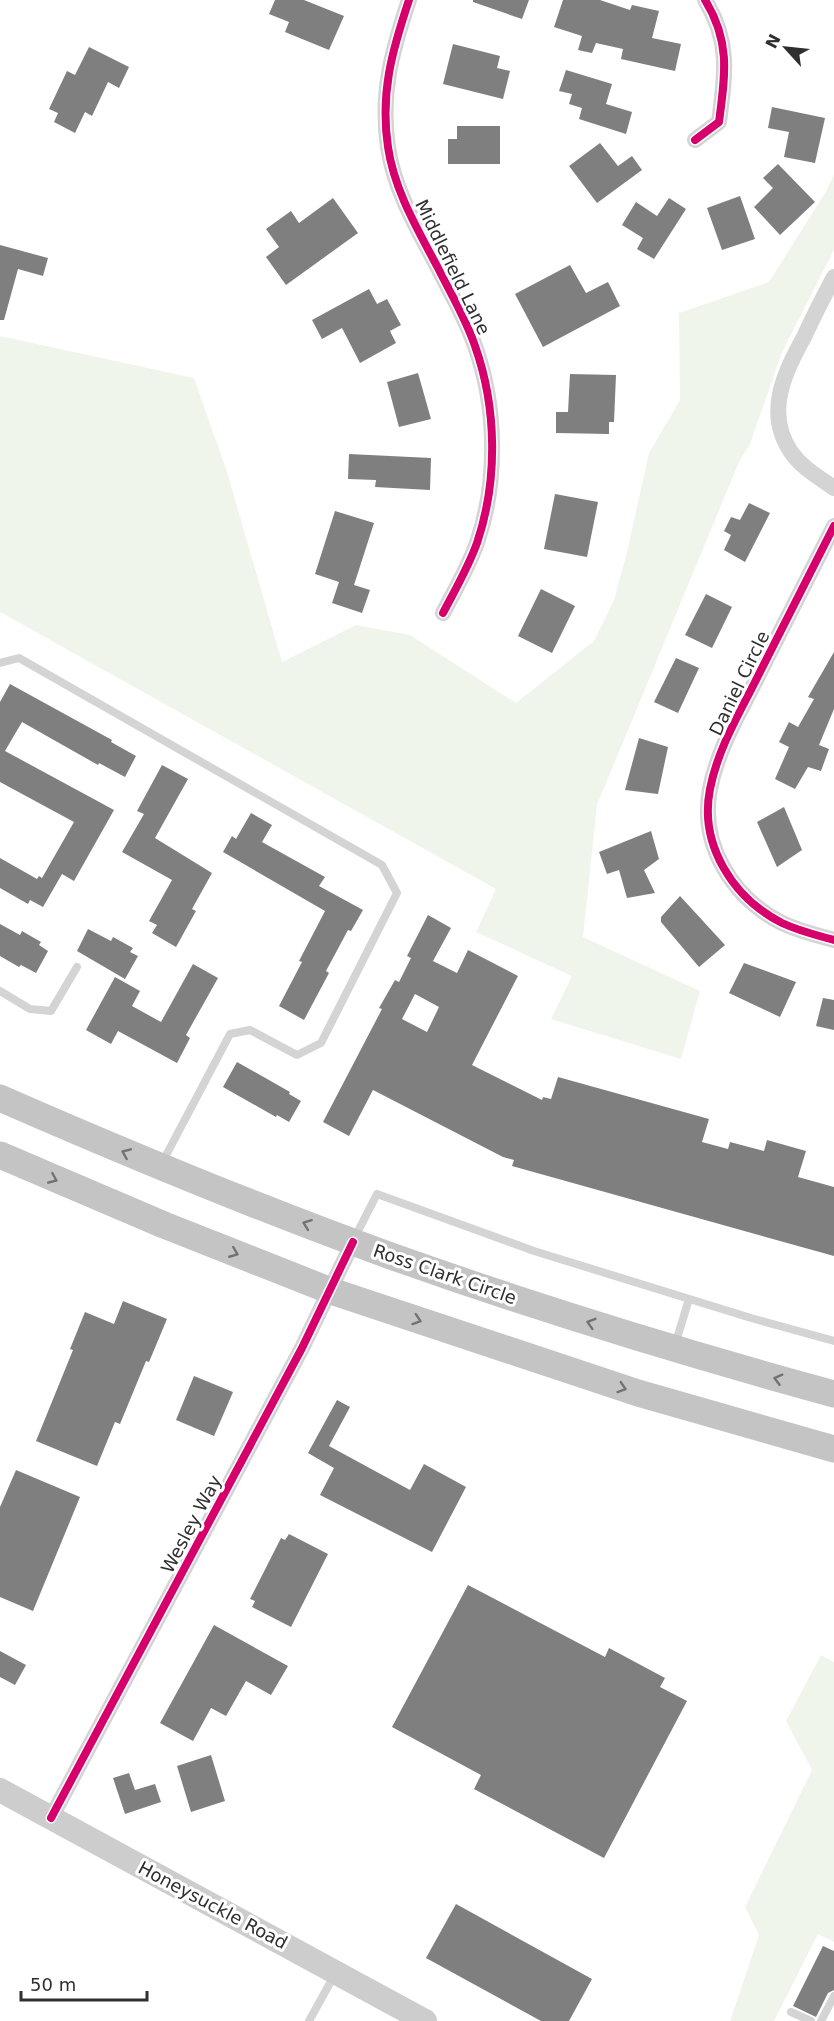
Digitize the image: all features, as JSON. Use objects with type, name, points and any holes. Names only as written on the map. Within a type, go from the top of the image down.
[{"type":"highway","name":"Ross Clark Circle","points":[[0,1098],[160,1168],[353,1242],[572,1317],[834,1394]]},
{"type":"highway","points":[[0,1155],[164,1225],[331,1291],[638,1393],[834,1449]]},
{"type":"main road","name":"Honeysuckle Road","points":[[0,1790],[425,2021]]},
{"type":"street","name":"Middlefield Lane","points":[[409,0],[390,62],[385,92],[388,149],[402,196],[475,346],[488,396],[491,422],[491,473],[483,523],[463,576],[443,613]]},
{"type":"street","points":[[695,140],[719,122],[725,76],[722,37],[705,0]]},
{"type":"street","points":[[834,277],[785,374],[779,395],[778,417],[791,452],[804,467],[834,488]]},
{"type":"street","name":"Daniel Circle","points":[[834,526],[729,735],[712,778],[708,806],[709,826],[717,856],[723,869],[742,894],[780,921],[834,940]]},
{"type":"street","name":"Wesley Way","points":[[51,1818],[331,1291],[353,1242]]},
{"type":"lane","points":[[0,663],[19,658],[372,859],[382,865],[398,893],[321,1043],[297,1055],[250,1030],[230,1034],[160,1168]]},
{"type":"lane","points":[[0,991],[30,1009],[51,1011],[77,967]]},
{"type":"lane","points":[[353,1242],[377,1194],[534,1251],[834,1341]]},
{"type":"lane","points":[[674,1348],[689,1299]]},
{"type":"lane","points":[[309,2021],[336,1972]]},
{"type":"lane","points":[[821,2021],[834,1996]]},
{"type":"lane","points":[[791,2012],[811,2021]]},
{"type":"shaded area","points":[[834,175],[834,250],[782,352],[750,444],[739,462],[597,805],[583,937],[700,991],[681,1059],[551,1019],[572,976],[476,932],[496,889],[0,612],[0,336],[194,378],[227,472],[282,662],[356,625],[410,635],[516,703],[594,641],[614,600],[649,453],[680,400],[679,313],[769,282]]},
{"type":"shaded area","points":[[821,1655],[834,1662],[834,1942],[818,1934],[774,2021],[730,2021],[759,1935],[745,1907],[812,1770],[786,1721]]},
{"type":"building","points":[[275,0],[304,0],[344,16],[329,50],[285,32],[289,22],[269,14]]},
{"type":"building","points":[[473,0],[529,0],[522,19],[473,2]]},
{"type":"building","points":[[563,0],[600,0],[630,10],[632,5],[659,11],[652,38],[681,44],[675,71],[621,59],[623,49],[596,43],[592,53],[578,50],[582,36],[554,27]]},
{"type":"building","points":[[453,44],[500,56],[497,68],[510,71],[503,99],[443,84]]},
{"type":"building","points":[[89,47],[129,67],[119,88],[108,82],[92,116],[85,112],[75,133],[54,122],[58,113],[49,109],[67,71],[75,75]]},
{"type":"building","points":[[566,70],[612,84],[606,104],[632,112],[626,134],[579,119],[582,108],[569,104],[572,94],[559,91]]},
{"type":"building","points":[[772,107],[825,118],[815,163],[784,157],[789,132],[768,128]]},
{"type":"building","points":[[457,126],[500,126],[500,164],[448,164],[448,139],[457,139]]},
{"type":"building","points":[[600,143],[618,166],[632,156],[642,170],[597,203],[569,166]]},
{"type":"building","points":[[778,164],[815,202],[780,235],[754,207],[773,188],[763,178]]},
{"type":"building","points":[[740,196],[755,239],[722,250],[707,208]]},
{"type":"building","points":[[333,198],[358,233],[286,285],[266,257],[279,247],[266,229],[291,211],[299,223]]},
{"type":"building","points":[[669,198],[686,209],[654,259],[637,249],[643,238],[622,225],[636,202],[657,216]]},
{"type":"building","points":[[0,245],[48,258],[43,276],[18,269],[4,320],[0,320]]},
{"type":"building","points":[[570,265],[586,293],[608,282],[620,306],[543,347],[515,294]]},
{"type":"building","points":[[369,289],[377,304],[387,299],[401,325],[390,331],[396,343],[360,363],[342,328],[322,339],[312,320]]},
{"type":"building","points":[[418,373],[431,419],[399,427],[387,382]]},
{"type":"building","points":[[570,374],[616,375],[614,422],[609,422],[609,434],[556,433],[556,412],[568,412]]},
{"type":"building","points":[[349,454],[431,458],[430,490],[375,487],[376,480],[348,479]]},
{"type":"building","points":[[555,494],[598,502],[587,557],[544,549]]},
{"type":"building","points":[[749,503],[770,513],[745,562],[724,550],[731,535],[724,531],[731,517],[740,520]]},
{"type":"building","points":[[335,511],[374,523],[354,585],[370,590],[362,613],[332,603],[339,582],[315,574]]},
{"type":"building","points":[[541,589],[575,606],[552,653],[518,636]]},
{"type":"building","points":[[706,594],[732,607],[712,648],[685,635]]},
{"type":"building","points":[[834,652],[834,709],[819,745],[829,749],[821,771],[808,767],[795,789],[775,779],[789,747],[779,742],[789,722],[798,727],[814,699],[808,697]]},
{"type":"building","points":[[676,658],[699,668],[678,713],[654,702]]},
{"type":"building","points":[[10,684],[112,740],[111,742],[136,756],[125,777],[99,763],[98,765],[22,722],[5,751],[114,810],[74,881],[62,874],[43,907],[30,900],[28,904],[0,888],[0,858],[37,879],[39,876],[42,878],[74,822],[0,782],[0,702]]},
{"type":"building","points":[[639,738],[668,747],[658,794],[625,790]]},
{"type":"building","points":[[162,765],[188,779],[155,838],[212,873],[192,909],[196,911],[176,947],[152,933],[157,925],[149,921],[172,880],[122,852],[144,814],[137,811]]},
{"type":"building","points":[[784,807],[802,850],[777,867],[757,822]]},
{"type":"building","points":[[251,813],[272,825],[262,842],[325,877],[319,886],[363,910],[351,931],[348,930],[326,971],[329,973],[304,1020],[279,1006],[325,911],[223,852],[232,836],[236,839]]},
{"type":"building","points":[[651,831],[659,859],[644,870],[655,893],[627,898],[619,870],[607,874],[599,852]]},
{"type":"building","points":[[680,896],[725,945],[699,967],[661,922],[661,917]]},
{"type":"building","points":[[428,915],[451,928],[433,961],[457,973],[468,950],[518,976],[472,1065],[542,1100],[543,1097],[551,1099],[558,1077],[709,1119],[702,1142],[728,1149],[730,1142],[764,1151],[767,1140],[806,1151],[798,1177],[834,1187],[834,1256],[512,1166],[514,1160],[503,1157],[373,1090],[349,1136],[323,1122],[382,1009],[379,1008],[395,980],[399,982],[411,958],[407,956]],"holes":[[[415,994],[439,1007],[427,1032],[402,1019]]]},
{"type":"building","points":[[0,924],[20,935],[22,931],[41,942],[39,945],[48,951],[36,973],[21,965],[19,967],[0,956]]},
{"type":"building","points":[[88,929],[111,941],[113,937],[133,948],[130,952],[138,956],[125,979],[77,951]]},
{"type":"building","points":[[744,963],[796,982],[780,1017],[729,993]]},
{"type":"building","points":[[193,964],[218,978],[186,1035],[190,1038],[177,1063],[118,1031],[111,1044],[86,1030],[115,977],[140,991],[132,1006],[161,1022]]},
{"type":"building","points":[[823,998],[834,1000],[834,1030],[816,1026]]},
{"type":"building","points":[[237,1062],[290,1092],[289,1094],[301,1101],[289,1122],[223,1087]]},
{"type":"building","points":[[123,1301],[167,1319],[149,1362],[146,1361],[120,1424],[115,1422],[97,1466],[36,1441],[73,1350],[70,1349],[85,1312],[114,1324]]},
{"type":"building","points":[[194,1376],[233,1392],[214,1436],[176,1420]]},
{"type":"building","points":[[337,1400],[350,1407],[329,1446],[410,1490],[424,1464],[466,1487],[432,1552],[320,1495],[334,1468],[308,1453]]},
{"type":"building","points":[[16,1470],[80,1497],[33,1611],[0,1597],[0,1507]]},
{"type":"building","points":[[289,1534],[328,1554],[291,1627],[252,1607],[255,1601],[250,1599],[281,1538],[285,1540]]},
{"type":"building","points":[[468,1585],[605,1657],[609,1648],[665,1678],[660,1687],[687,1701],[604,1858],[474,1789],[481,1775],[392,1727]]},
{"type":"building","points":[[214,1625],[288,1666],[271,1695],[246,1681],[226,1716],[211,1708],[193,1741],[160,1723]]},
{"type":"building","points":[[0,1651],[26,1665],[15,1685],[0,1677]]},
{"type":"building","points":[[211,1755],[225,1801],[191,1812],[177,1766]]},
{"type":"building","points":[[129,1773],[135,1790],[155,1784],[161,1802],[125,1814],[113,1778]]},
{"type":"building","points":[[456,1904],[592,1979],[569,2021],[541,2021],[426,1958]]},
{"type":"building","points":[[823,1946],[834,1951],[834,1990],[828,1993],[816,2017],[793,2006]]},
{"type":"cycle path","points":[[409,0],[397,37],[387,90],[386,127],[391,163],[401,194],[471,336],[488,394],[491,419],[491,470],[484,519],[470,561],[443,613]]},
{"type":"cycle path","points":[[695,140],[719,122],[723,89],[724,60],[719,30],[705,0]]},
{"type":"cycle path","points":[[834,526],[725,743],[714,773],[708,810],[715,849],[724,868],[749,899],[782,923],[834,940]]},
{"type":"cycle path","points":[[51,1818],[302,1348],[353,1242]]}]
